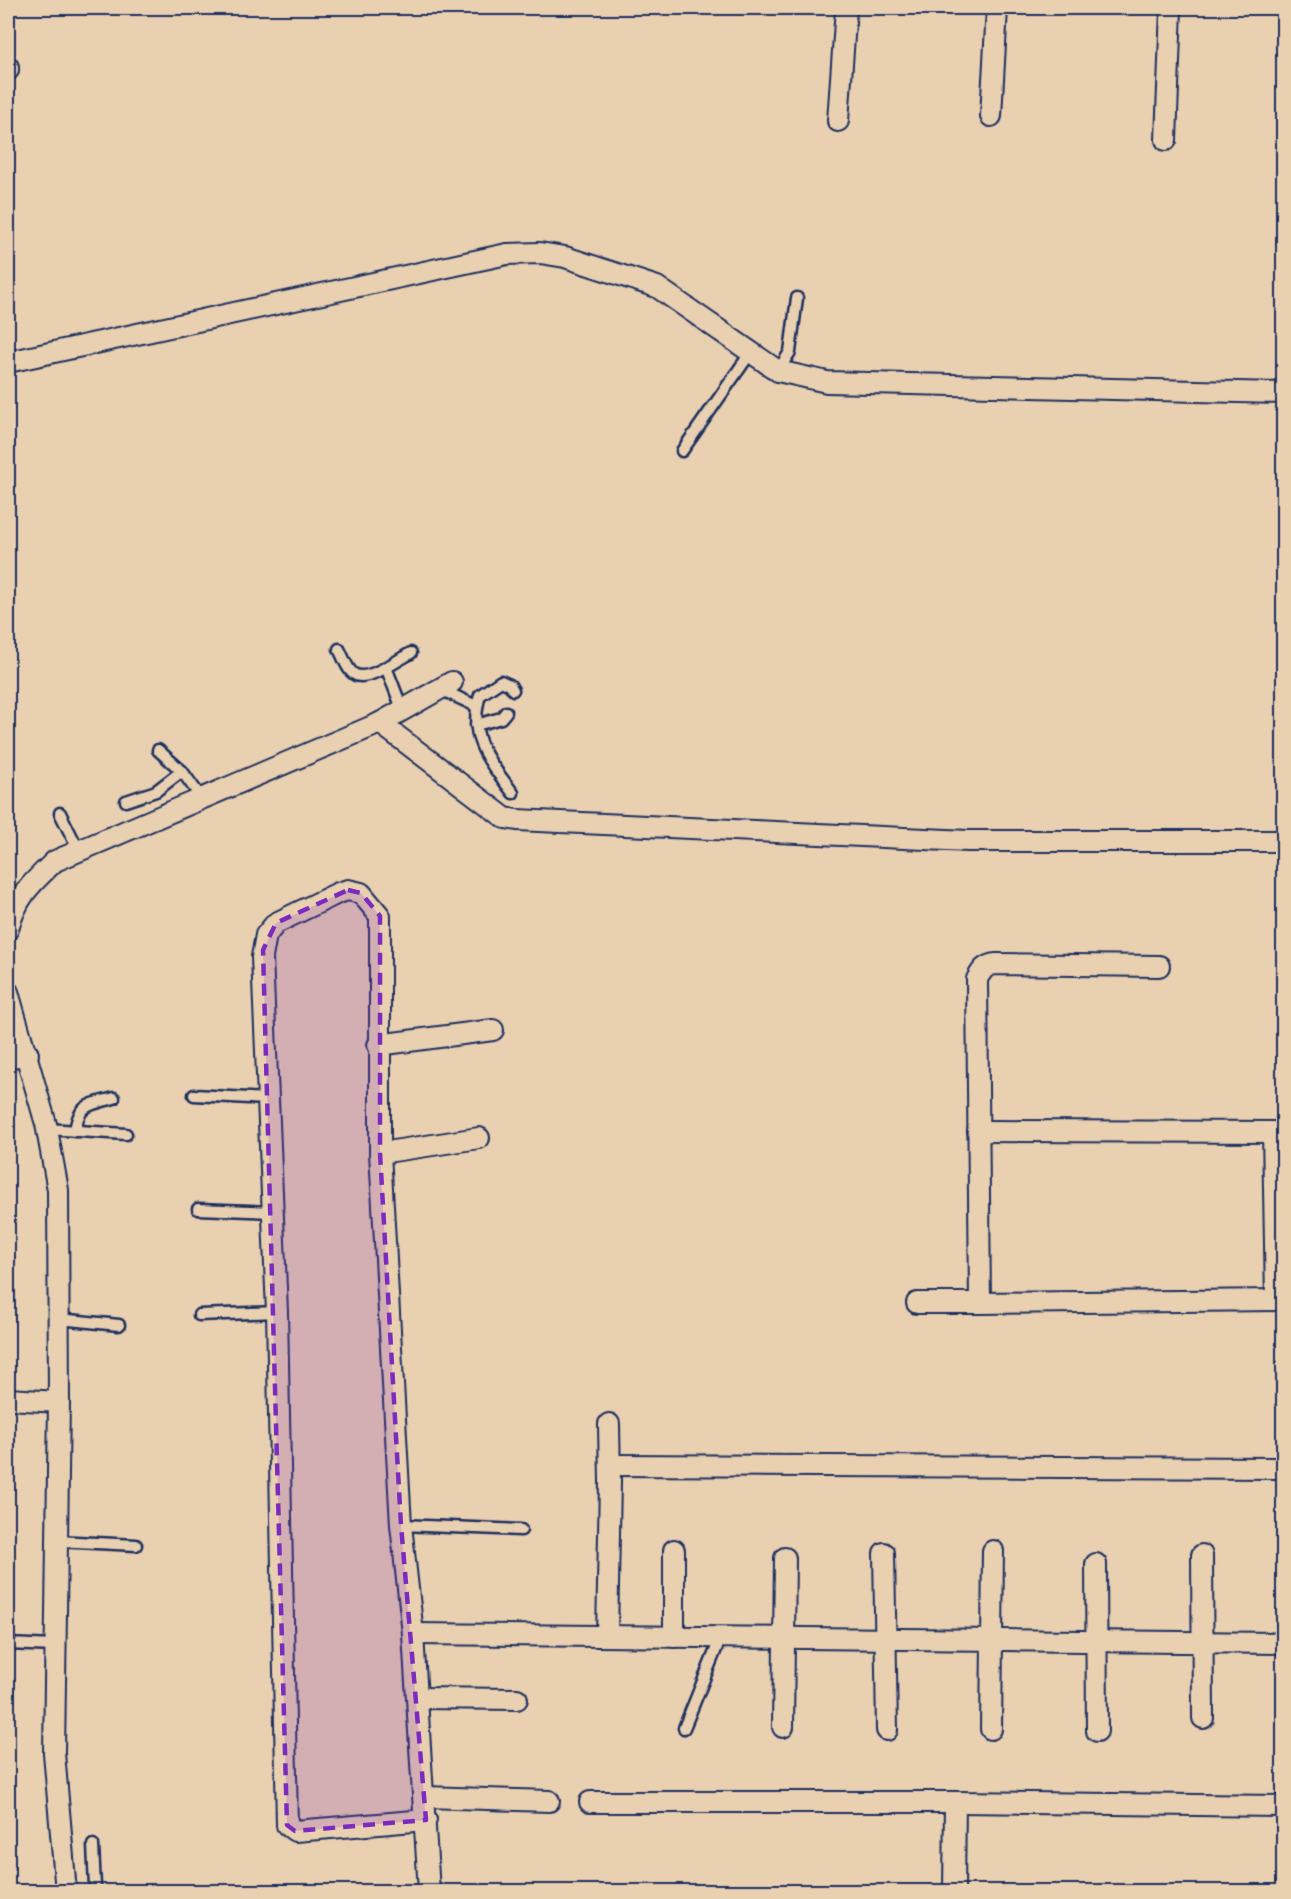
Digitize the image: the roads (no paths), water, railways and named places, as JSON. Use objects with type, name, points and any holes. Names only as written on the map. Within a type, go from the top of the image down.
[{"type":"street","points":[[838,121],[846,8]]},
{"type":"street","points":[[992,116],[997,8]]},
{"type":"street","points":[[1166,140],[1172,8]]},
{"type":"street","points":[[8,362],[507,254],[540,253],[565,257],[657,286],[778,370],[827,382],[1284,393]]},
{"type":"street","points":[[8,929],[13,909],[26,888],[55,861],[380,723],[446,686]]},
{"type":"street","points":[[380,723],[505,818],[517,820],[968,841],[1284,841]]},
{"type":"street","points":[[426,1820],[295,1831],[287,1825],[277,1312],[262,957],[266,935],[276,923],[348,890],[361,893],[380,915],[378,1045],[380,1153],[401,1525],[418,1698],[425,1797],[426,1820],[429,1892]]},
{"type":"street","points":[[980,1304],[977,979],[989,964],[1159,966]]},
{"type":"street","points":[[8,992],[28,1054],[47,1129],[58,1190],[59,1402],[54,1753],[66,1892]]},
{"type":"street","points":[[378,1045],[493,1030]]},
{"type":"street","points":[[8,1058],[28,1054]]},
{"type":"street","points":[[917,1303],[1280,1300],[1278,1132],[978,1131]]},
{"type":"street","points":[[380,1153],[479,1138]]},
{"type":"street","points":[[8,1399],[59,1402]]},
{"type":"street","points":[[607,1636],[609,1424]]},
{"type":"street","points":[[610,1466],[1284,1468]]},
{"type":"street","points":[[674,1550],[674,1637]]},
{"type":"street","points":[[991,1729],[990,1640],[993,1551]]},
{"type":"street","points":[[884,1553],[886,1730]]},
{"type":"street","points":[[1202,1555],[1203,1718]]},
{"type":"street","points":[[783,1727],[785,1558]]},
{"type":"street","points":[[1096,1564],[1097,1731]]},
{"type":"street","points":[[413,1634],[1284,1643]]},
{"type":"street","points":[[418,1698],[517,1699]]},
{"type":"street","points":[[425,1797],[549,1801]]},
{"type":"street","points":[[590,1802],[955,1802],[1284,1806]]},
{"type":"street","points":[[954,1892],[955,1802]]},
{"type":"lane","points":[[778,370],[790,352],[796,298]]},
{"type":"lane","points":[[682,451],[751,352]]},
{"type":"lane","points":[[339,649],[352,674],[359,676],[369,676],[411,652]]},
{"type":"lane","points":[[386,667],[403,711]]},
{"type":"lane","points":[[513,690],[510,685],[501,681],[480,695],[476,706],[476,725],[481,749],[513,793]]},
{"type":"lane","points":[[446,686],[476,706]]},
{"type":"lane","points":[[476,725],[501,718],[506,712]]},
{"type":"lane","points":[[158,750],[182,771],[202,799]]},
{"type":"lane","points":[[126,801],[156,791],[182,771]]},
{"type":"lane","points":[[60,813],[79,851]]},
{"type":"lane","points":[[194,1095],[267,1099]]},
{"type":"lane","points":[[75,1131],[81,1110],[86,1106],[114,1098]]},
{"type":"lane","points":[[47,1129],[126,1134]]},
{"type":"lane","points":[[198,1209],[273,1212]]},
{"type":"lane","points":[[199,1315],[277,1312]]},
{"type":"lane","points":[[59,1319],[118,1325]]},
{"type":"lane","points":[[401,1525],[521,1530]]},
{"type":"lane","points":[[56,1541],[136,1545]]},
{"type":"lane","points":[[684,1728],[721,1637]]},
{"type":"lane","points":[[8,1644],[54,1646]]},
{"type":"lane","points":[[92,1892],[95,1887],[93,1845]]}]
